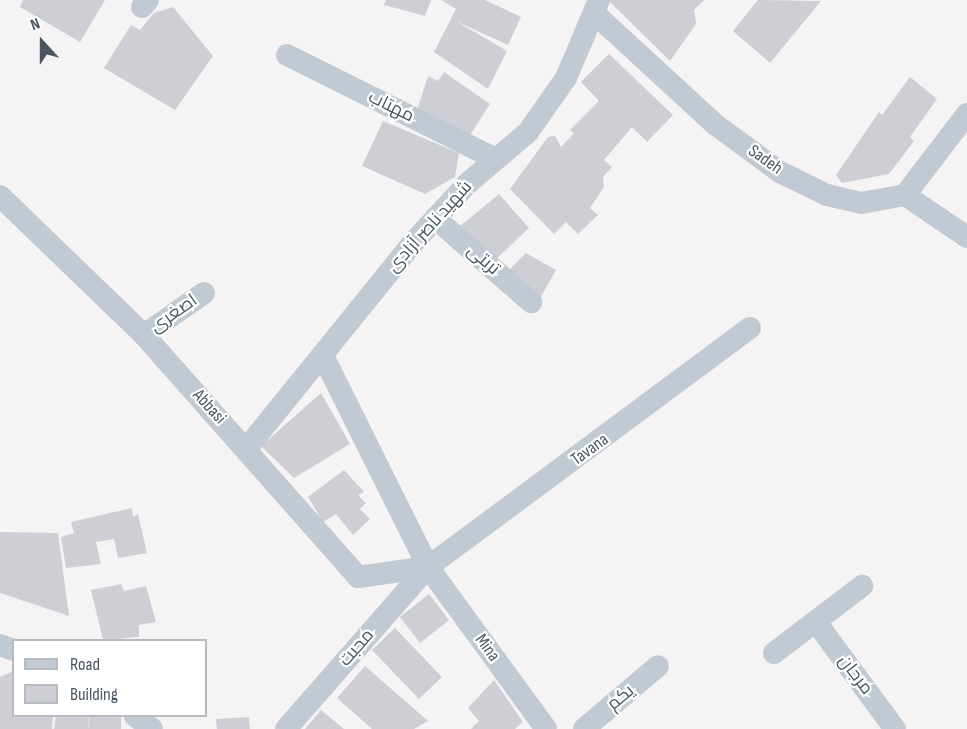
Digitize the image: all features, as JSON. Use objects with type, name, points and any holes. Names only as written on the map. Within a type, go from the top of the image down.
[{"type":"street","name":"شهید ناصر آزادی","points":[[246,448],[324,358],[435,218],[496,159],[528,132],[549,106],[597,6]]},
{"type":"street","name":"Sadeh","points":[[597,6],[717,125],[780,172],[827,195],[861,203],[905,195]]},
{"type":"street","name":"مهتاب","points":[[287,55],[496,159]]},
{"type":"street","points":[[967,114],[905,195],[967,237]]},
{"type":"street","name":"Abbasi","points":[[0,196],[144,335],[358,577],[428,567]]},
{"type":"street","name":"تربتی","points":[[435,218],[531,302]]},
{"type":"street","name":"اصغری","points":[[144,335],[204,293]]},
{"type":"street","name":"Tavana","points":[[428,567],[750,328]]},
{"type":"street","name":"Mina","points":[[324,358],[428,567],[546,729]]},
{"type":"street","name":"محبت","points":[[286,729],[428,567]]},
{"type":"street","points":[[774,653],[862,586]]},
{"type":"street","name":"مرجان","points":[[816,622],[895,729]]},
{"type":"street","name":"یکم","points":[[584,729],[658,666]]},
{"type":"street","points":[[136,717],[152,729]]},
{"type":"building","points":[[23,0],[105,0],[80,42],[20,7]]},
{"type":"building","points":[[386,0],[431,0],[425,16],[384,5]]},
{"type":"building","points":[[441,0],[485,0],[521,17],[508,45],[456,21],[507,51],[488,89],[434,52],[456,9]]},
{"type":"building","points":[[608,0],[704,0],[694,10],[696,24],[670,61]]},
{"type":"building","points":[[758,0],[821,1],[770,63],[733,31]]},
{"type":"building","points":[[173,7],[213,56],[175,110],[104,68],[131,25],[140,30],[154,13]]},
{"type":"building","points":[[609,54],[673,115],[647,142],[632,127],[604,160],[612,167],[603,177],[604,187],[590,208],[598,215],[578,234],[566,222],[554,234],[510,189],[548,137],[555,136],[561,147],[574,133],[570,130],[599,101],[581,82]]},
{"type":"building","points":[[444,72],[490,104],[465,143],[414,120],[428,76],[438,81]]},
{"type":"building","points":[[910,77],[937,99],[910,137],[914,141],[889,174],[842,183],[836,175],[879,112],[882,115]]},
{"type":"building","points":[[383,121],[459,153],[455,177],[425,194],[362,166]]},
{"type":"building","points":[[499,194],[529,228],[495,260],[459,227]]},
{"type":"building","points":[[526,253],[556,270],[539,300],[507,272]]},
{"type":"building","points":[[321,393],[350,444],[294,478],[261,446]]},
{"type":"building","points":[[344,470],[364,492],[358,495],[366,503],[360,509],[370,519],[353,535],[336,514],[323,522],[308,497]]},
{"type":"building","points":[[132,508],[133,517],[138,514],[147,553],[118,558],[114,539],[96,542],[101,564],[66,568],[61,537],[74,533],[71,522]]},
{"type":"building","points":[[0,532],[58,533],[69,616],[0,593]]},
{"type":"building","points":[[121,584],[124,591],[146,586],[156,622],[139,625],[139,637],[103,639],[91,590]]},
{"type":"building","points":[[429,594],[449,620],[420,643],[400,617]]},
{"type":"building","points":[[395,628],[442,677],[419,699],[372,650]]},
{"type":"building","points":[[365,666],[428,721],[414,729],[372,729],[337,698]]},
{"type":"building","points":[[12,672],[12,717],[53,717],[52,729],[0,729],[0,677]]},
{"type":"building","points":[[494,680],[523,722],[515,729],[471,729],[479,721],[468,708]]},
{"type":"building","points":[[321,710],[344,729],[305,729]]},
{"type":"building","points":[[56,717],[89,717],[88,729],[54,729]]},
{"type":"building","points":[[90,717],[121,717],[121,729],[88,729]]},
{"type":"building","points":[[249,717],[250,729],[217,729],[216,719]]}]
